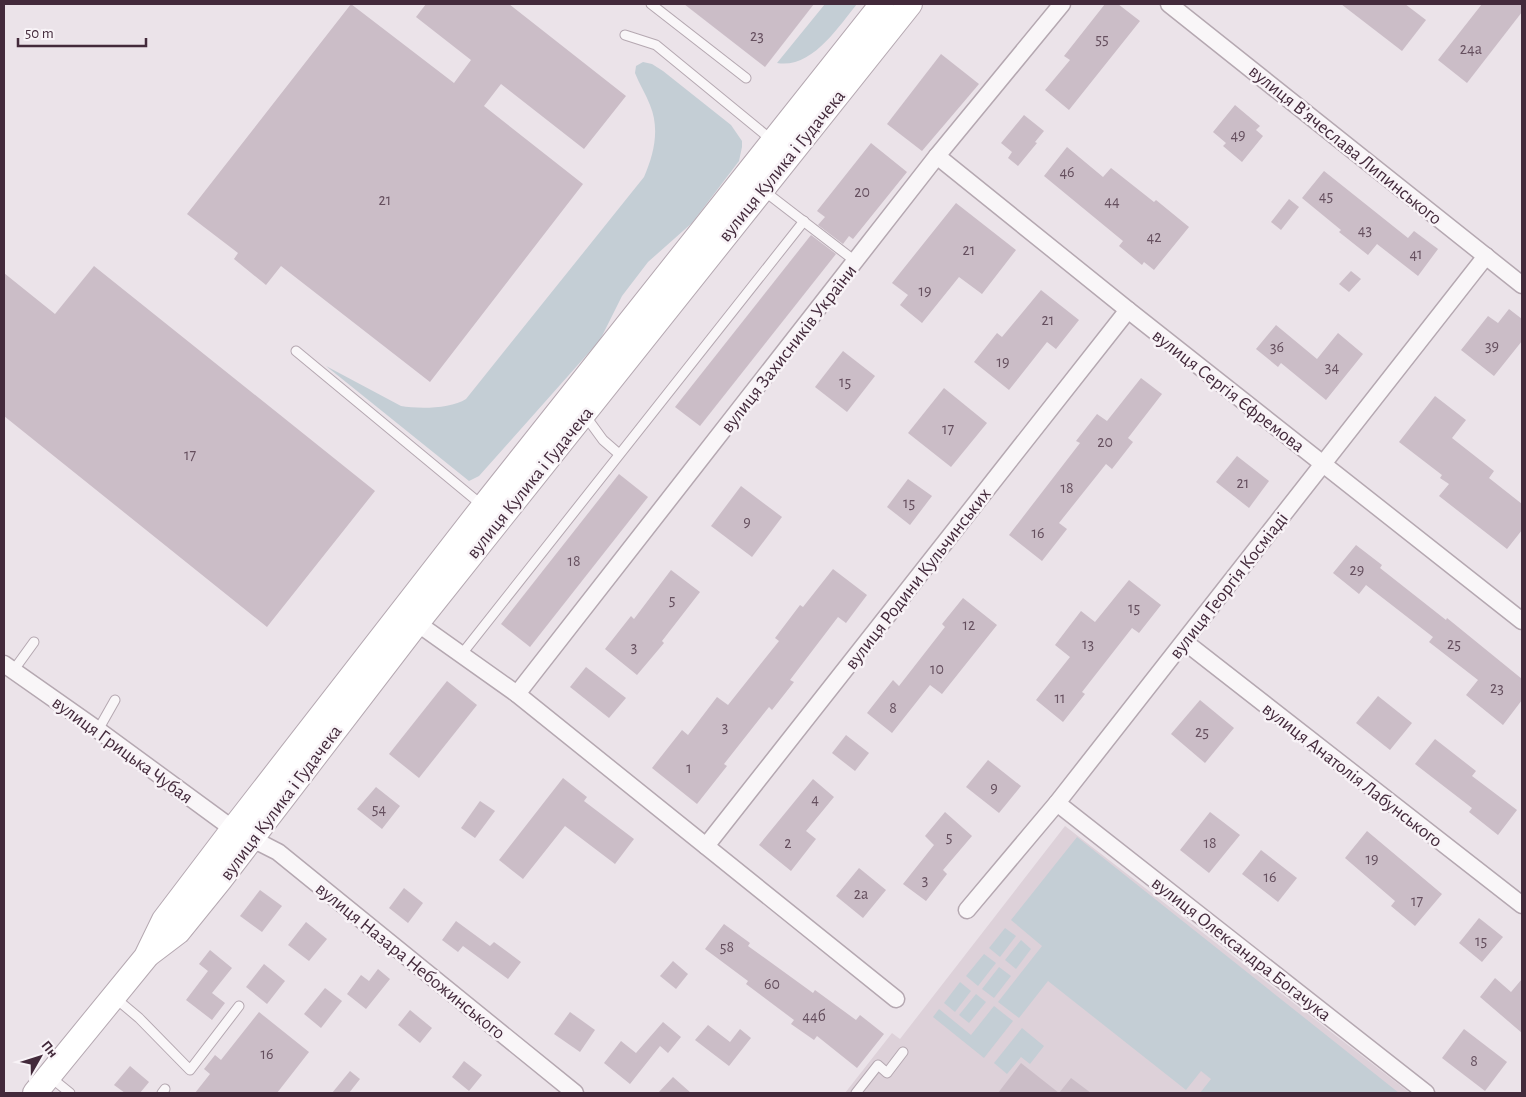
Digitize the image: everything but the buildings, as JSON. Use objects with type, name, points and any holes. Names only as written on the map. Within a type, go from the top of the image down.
[{"type":"main road","name":"вулиця Кулика і Гудачека","points":[[242,834],[484,507],[882,4]]},
{"type":"main road","name":"вулиця Кулика і Гудачека","points":[[42,1085],[146,957],[164,920],[242,834],[417,623],[910,4]]},
{"type":"street","name":"вулиця Захисників України","points":[[516,694],[937,156],[1062,4]]},
{"type":"street","name":"вулиця Вʼячеслава Липинського","points":[[1169,4],[1522,284]]},
{"type":"street","name":"вулиця Сергія Єфремова","points":[[937,156],[1128,310],[1522,621]]},
{"type":"street","name":"вулиця Георгія Косміаді","points":[[967,910],[1057,803],[1185,642],[1486,256]]},
{"type":"street","name":"вулиця Родини Кульчинських","points":[[706,846],[1128,310]]},
{"type":"street","points":[[417,623],[516,694],[896,999]]},
{"type":"street","name":"вулиця Анатолія Лабунського","points":[[1185,642],[1522,905]]},
{"type":"street","name":"вулиця Грицька Чубая","points":[[8,667],[242,834]]},
{"type":"street","name":"вулиця Олександра Богачука","points":[[1057,803],[1426,1093]]},
{"type":"street","name":"вулиця Назара Небожинського","points":[[242,834],[278,852],[575,1093]]},
{"type":"lane","points":[[651,4],[746,78]]},
{"type":"lane","points":[[625,35],[656,45],[773,141]]},
{"type":"lane","points":[[761,189],[856,261]]},
{"type":"lane","points":[[461,655],[804,221]]},
{"type":"lane","points":[[296,351],[484,507]]},
{"type":"lane","points":[[584,413],[603,440],[619,454]]},
{"type":"lane","points":[[8,667],[34,642]]},
{"type":"lane","points":[[98,730],[115,700]]},
{"type":"lane","points":[[114,997],[139,1018],[190,1070],[239,1006]]},
{"type":"lane","points":[[856,1093],[878,1065],[887,1073],[903,1052]]},
{"type":"lane","points":[[42,1085],[70,1093]]},
{"type":"shaded area","points":[[825,4],[857,4],[833,34],[813,53],[802,60],[790,63],[777,63]]},
{"type":"shaded area","points":[[643,62],[652,64],[663,71],[731,125],[742,141],[739,161],[692,223],[648,262],[622,296],[600,340],[479,476],[469,481],[326,366],[401,406],[425,408],[452,405],[466,399],[644,177],[653,150],[655,123],[650,105],[635,73],[636,66]]},
{"type":"shaded area","points":[[1065,826],[1410,1093],[845,1093],[892,1033],[900,1039]]},
{"type":"shaded area","points":[[1077,837],[1399,1093],[1200,1093],[1211,1079],[1201,1071],[1186,1090],[1048,981],[1019,1018],[998,1002],[1042,946],[1011,920]]},
{"type":"shaded area","points":[[1005,928],[1016,936],[1000,957],[989,948]]},
{"type":"shaded area","points":[[1021,940],[1031,949],[1016,969],[1005,960]]},
{"type":"shaded area","points":[[984,954],[996,963],[978,986],[966,976]]},
{"type":"shaded area","points":[[999,967],[1011,976],[994,998],[982,989]]},
{"type":"shaded area","points":[[960,982],[971,991],[955,1012],[944,1003]]},
{"type":"shaded area","points":[[976,994],[986,1002],[969,1023],[959,1015]]},
{"type":"shaded area","points":[[994,1006],[1013,1021],[984,1058],[933,1017],[939,1009],[971,1035]]},
{"type":"shaded area","points":[[1022,1028],[1044,1046],[1030,1064],[1021,1057],[1007,1074],[994,1063]]}]
